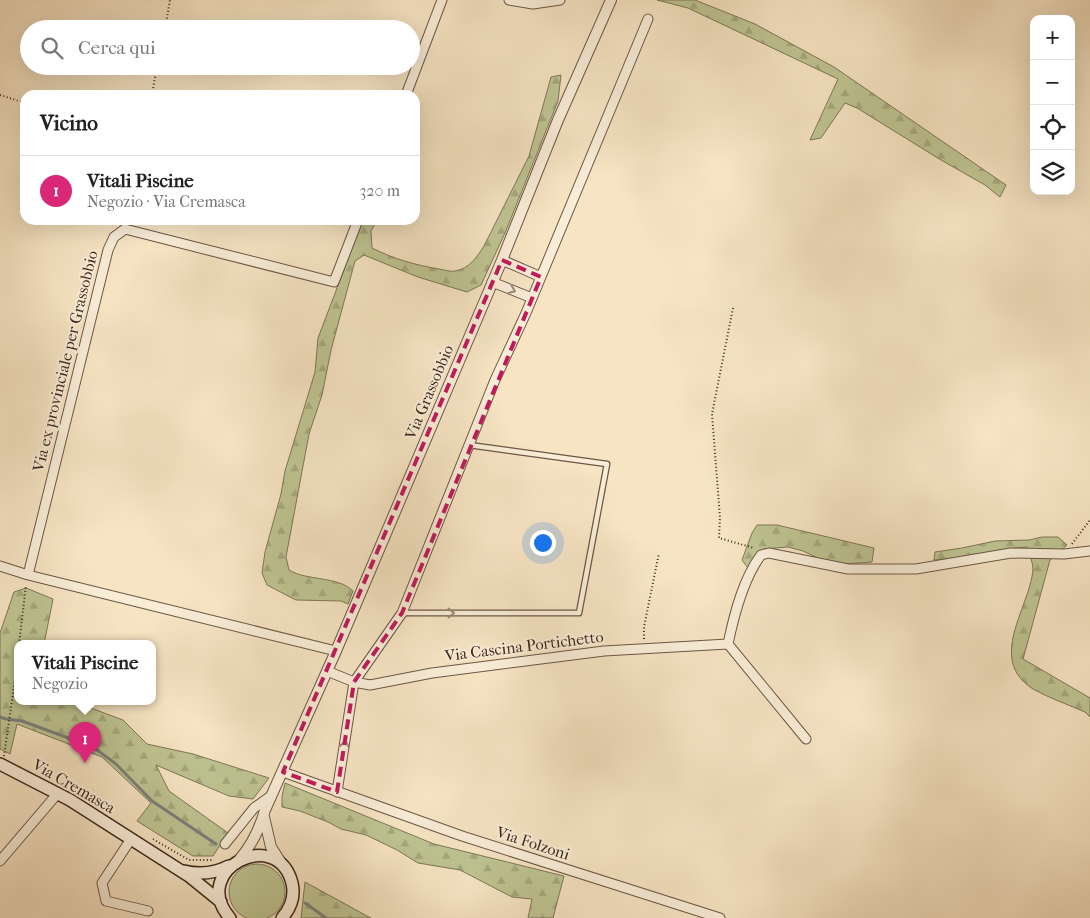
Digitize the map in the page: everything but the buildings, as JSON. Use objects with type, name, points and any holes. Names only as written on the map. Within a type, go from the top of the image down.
[{"type":"main road","name":"Via Cremasca","points":[[2,760],[178,868],[221,902]]},
{"type":"main road","name":"Via Cremasca","points":[[178,868],[186,871],[213,872],[250,856],[262,856],[274,860],[283,867]]},
{"type":"main road","points":[[230,918],[221,902],[221,882],[226,870],[235,863]]},
{"type":"main road","points":[[283,867],[290,878],[293,890],[292,902],[286,916]]},
{"type":"street","points":[[420,58],[442,0]]},
{"type":"street","points":[[509,0],[533,4],[560,0]]},
{"type":"street","name":"Via Grassobbio","points":[[235,863],[248,849],[264,818],[272,795],[336,651],[502,260],[558,120],[612,0]]},
{"type":"street","points":[[338,792],[354,682],[402,613],[468,445],[532,298],[648,19]]},
{"type":"street","points":[[408,90],[414,75]]},
{"type":"street","name":"Via ex provinciale per Grassobbio","points":[[28,575],[108,250],[114,237],[126,229],[334,282],[356,225]]},
{"type":"street","points":[[502,260],[540,277]]},
{"type":"street","points":[[492,282],[532,298]]},
{"type":"street","points":[[806,739],[728,644],[734,614],[760,555],[769,553],[848,569],[916,569],[1011,552],[1064,554],[1090,550]]},
{"type":"street","points":[[0,566],[28,575],[336,651]]},
{"type":"street","name":"Via Cascina Portichetto","points":[[327,671],[370,686],[432,673],[604,651],[728,644]]},
{"type":"street","name":"Via Folzoni","points":[[283,772],[462,836],[720,918]]},
{"type":"street","points":[[0,861],[58,793]]},
{"type":"street","name":"Via Grassobbio","points":[[225,844],[254,808],[272,795]]},
{"type":"street","points":[[264,818],[272,847],[283,867]]},
{"type":"street","points":[[131,839],[102,883],[106,900],[148,911]]},
{"type":"lane","points":[[402,613],[579,613],[607,464],[468,445]]},
{"type":"path","points":[[166,20],[170,0]]},
{"type":"path","points":[[153,90],[155,75]]},
{"type":"path","points":[[0,95],[20,101]]},
{"type":"path","points":[[733,308],[712,414],[720,518],[718,538],[756,548],[760,555]]},
{"type":"path","points":[[1064,554],[1090,520]]},
{"type":"path","points":[[644,649],[644,627],[660,554]]},
{"type":"path","points":[[20,640],[28,575]]},
{"type":"path","points":[[2,760],[14,690]]},
{"type":"path","points":[[0,753],[2,760]]},
{"type":"path","points":[[147,836],[190,860],[214,860]]},
{"type":"highlighted area","points":[[502,260],[541,277],[402,613],[354,682],[337,792],[283,772]]},
{"type":"green space","points":[[657,0],[695,0],[755,24],[834,67],[1006,185],[1000,197],[985,185],[857,108],[845,103],[821,138],[810,140],[838,79],[688,8]]},
{"type":"green space","points":[[561,75],[558,101],[505,233],[481,285],[467,292],[418,277],[364,255],[355,261],[331,350],[322,395],[309,434],[286,557],[289,570],[304,576],[339,583],[353,591],[348,604],[341,601],[296,600],[267,585],[262,573],[265,552],[281,494],[285,471],[315,372],[318,338],[361,225],[374,225],[371,231],[372,248],[380,252],[413,263],[449,271],[460,270],[468,265],[484,246],[529,156],[551,77]]},
{"type":"green space","points":[[757,525],[777,525],[874,548],[872,562],[844,564],[820,559],[803,551],[788,547],[763,549],[748,568],[742,560]]},
{"type":"green space","points":[[1042,537],[1058,537],[1067,545],[1050,560],[1023,659],[1090,698],[1090,717],[1085,712],[1033,689],[1019,677],[1013,663],[1014,632],[1033,569],[1027,547],[934,560],[935,552],[995,541],[1029,540]]},
{"type":"green space","points":[[26,588],[53,599],[45,640],[14,640],[14,705],[83,705],[123,720],[147,744],[193,754],[269,778],[253,799],[229,796],[156,765],[169,791],[228,833],[213,856],[193,856],[137,821],[151,803],[102,757],[17,724],[10,754],[0,749],[0,633],[14,592]]},
{"type":"green space","points":[[285,783],[434,844],[564,876],[553,918],[528,918],[532,899],[512,897],[460,870],[418,863],[366,835],[341,829],[300,811],[282,807]]},
{"type":"green space","points":[[251,864],[263,864],[273,869],[280,876],[285,886],[283,903],[277,912],[266,919],[246,918],[237,912],[229,898],[229,886],[234,876],[241,869]]},
{"type":"green space","points":[[305,882],[367,916],[371,918],[301,918]]},
{"type":"waterway","points":[[0,717],[22,721],[93,747],[116,764],[152,801],[216,844]]},
{"type":"waterway","points":[[305,903],[326,918]]},
{"type":"place","name":"Vitali Piscine","points":[[85,763]]}]
